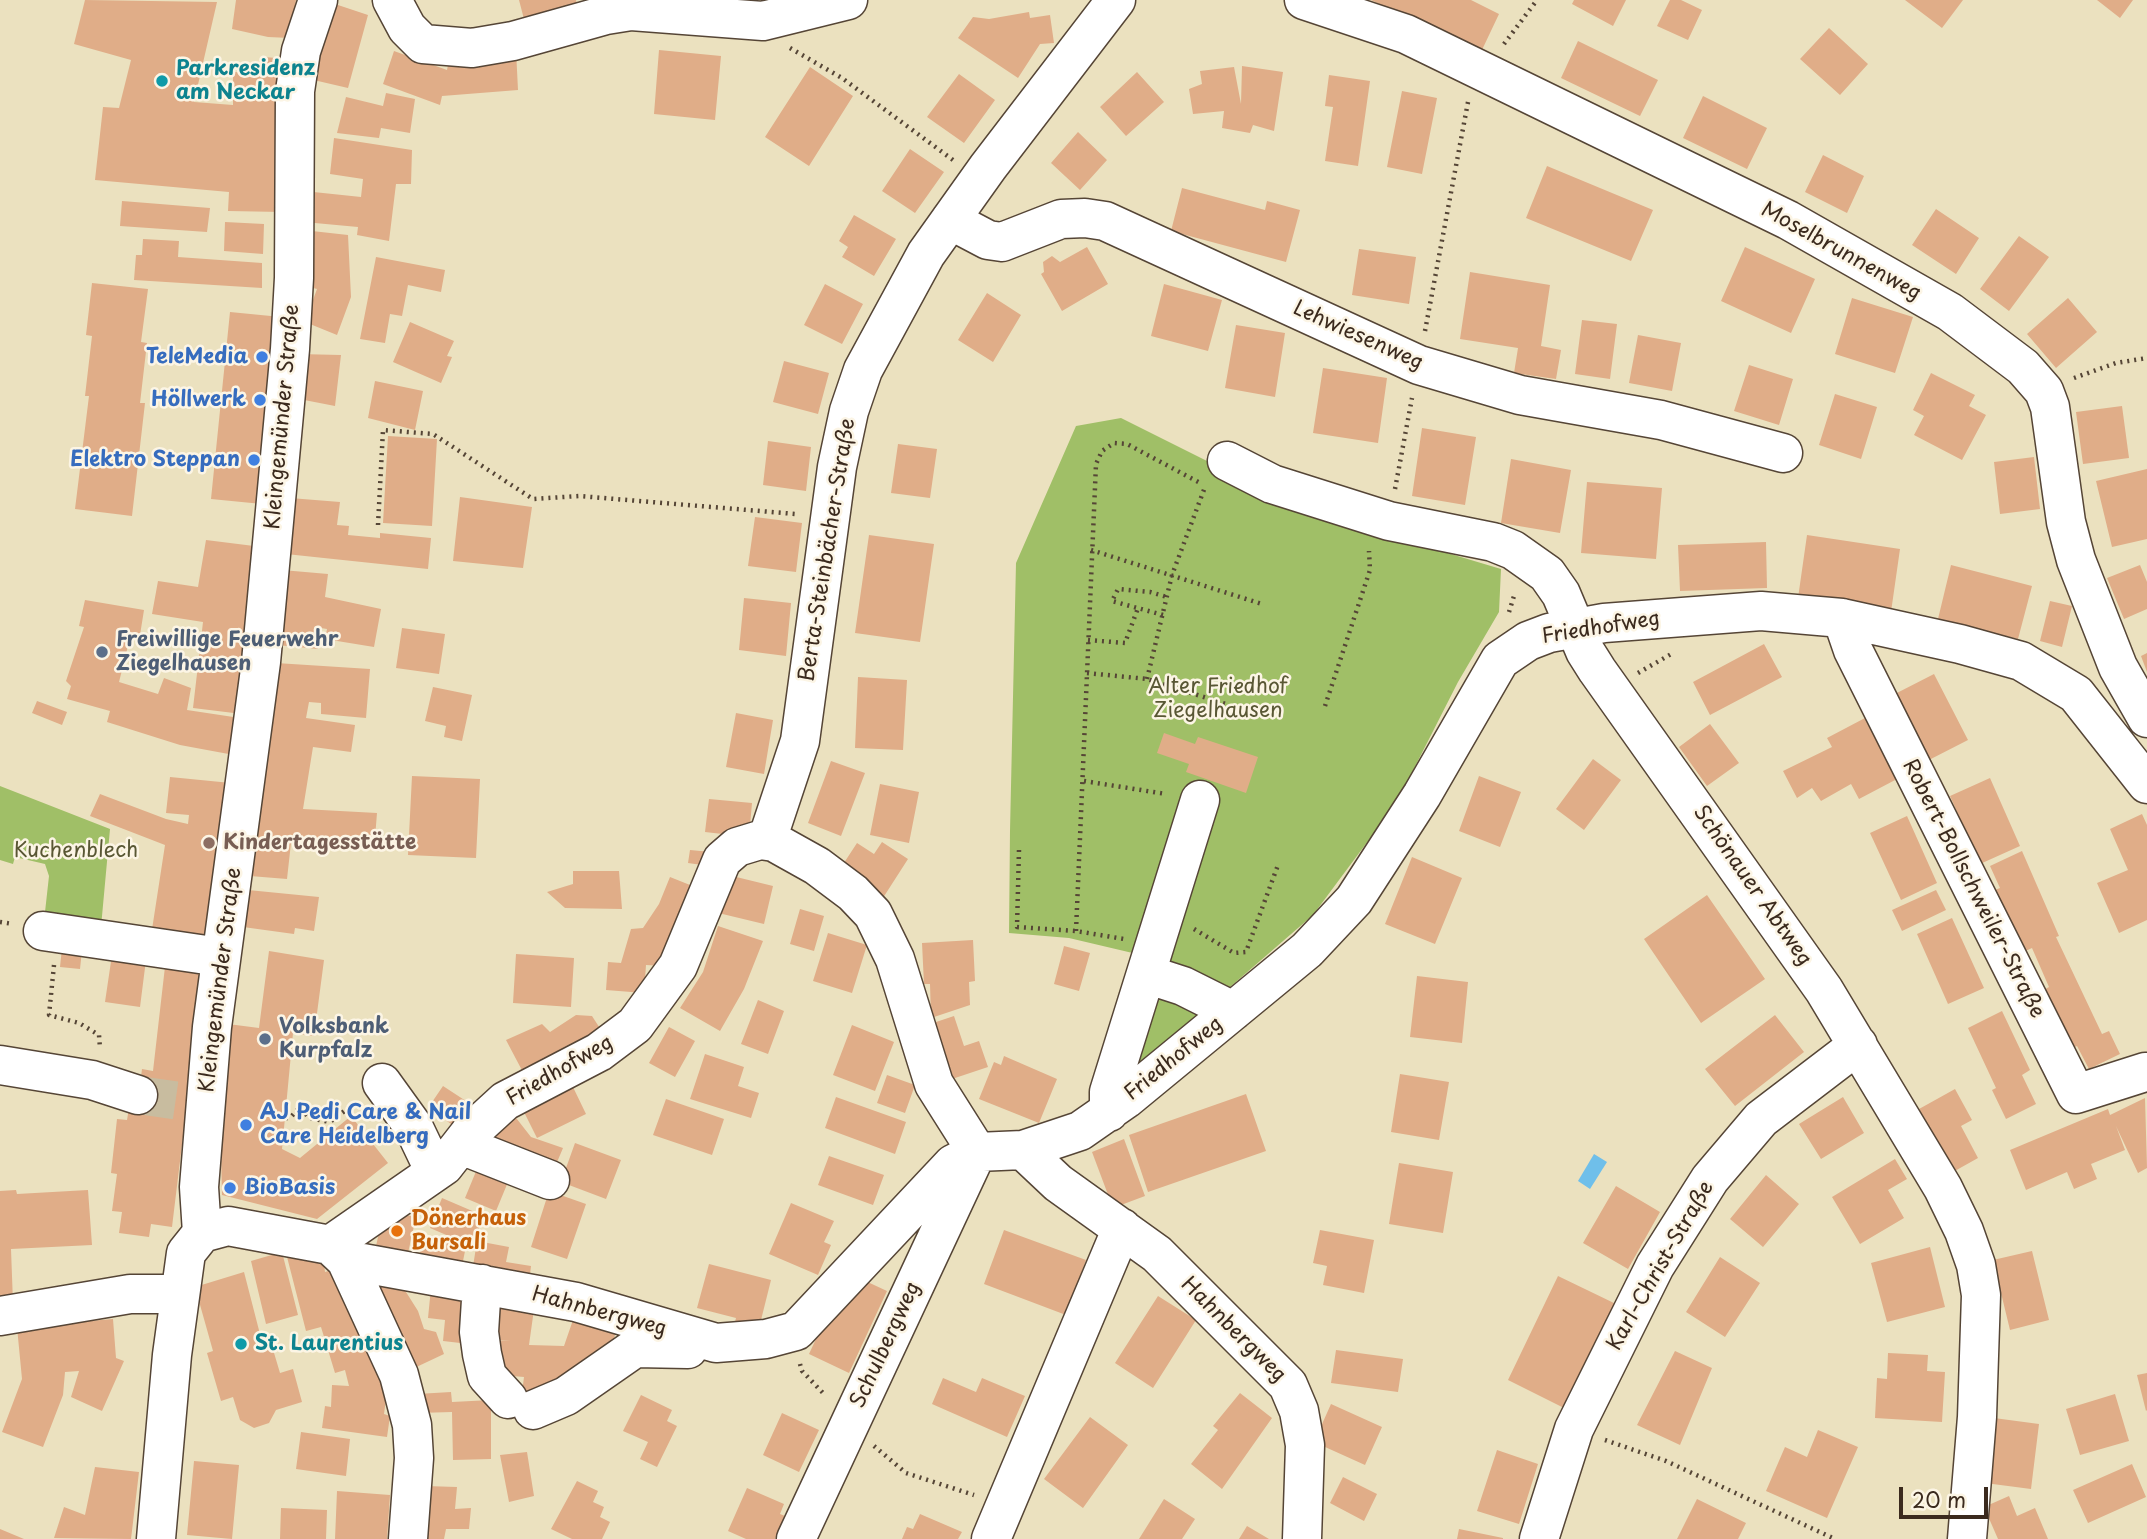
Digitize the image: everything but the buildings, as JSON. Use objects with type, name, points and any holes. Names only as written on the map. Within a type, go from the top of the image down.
[{"type":"street","name":"Kleingemünder Straße","points":[[202,1233],[196,1103],[220,957],[260,675],[279,480],[294,278],[294,101],[303,41],[318,0]]},
{"type":"street","points":[[393,0],[415,39],[430,47],[472,48],[513,41],[606,15],[631,11],[762,21],[848,0]]},
{"type":"street","name":"Berta-Steinbächer-Straße","points":[[767,840],[800,741],[829,517],[846,425],[863,370],[920,264],[950,220],[1051,82],[1116,0]]},
{"type":"street","name":"Moselbrunnenweg","points":[[1304,0],[1406,34],[1476,87],[1788,220],[1867,263],[1976,329],[2029,373],[2044,391],[2050,407],[2066,522],[2076,560],[2118,667],[2147,718]]},
{"type":"street","name":"Lehwiesenweg","points":[[950,220],[995,242],[1009,241],[1061,219],[1105,221],[1419,365],[1520,395],[1661,421],[1783,453]]},
{"type":"street","name":"Schönauer Abtweg","points":[[1216,479],[1272,484],[1389,521],[1493,542],[1513,550],[1547,574],[1561,594],[1575,629],[1597,670],[1825,990],[1943,1188],[1976,1265],[1981,1295],[1981,1333],[1967,1539]]},
{"type":"street","name":"Friedhofweg","points":[[977,1152],[1023,1150],[1071,1136],[1109,1112],[1307,950],[1354,900],[1422,796],[1500,660],[1528,641],[1575,629],[1665,617],[1760,611],[1842,618],[1959,644],[2021,661],[2049,675],[2076,694],[2147,784]]},
{"type":"street","name":"Robert-Bollschweiler-Straße","points":[[1842,618],[1853,650],[2076,1094],[2145,1072]]},
{"type":"street","points":[[1109,1112],[1108,1092],[1200,800]]},
{"type":"street","points":[[767,840],[796,853],[838,881],[873,914],[895,959],[934,1084],[977,1152]]},
{"type":"street","name":"Friedhofweg","points":[[338,1252],[450,1161],[461,1145],[494,1110],[515,1094],[590,1057],[635,1025],[678,966],[722,860],[744,844],[767,840]]},
{"type":"street","points":[[50,932],[220,957]]},
{"type":"street","points":[[1155,946],[1183,986],[1233,1011]]},
{"type":"street","name":"Karl-Christ-Straße","points":[[1539,1539],[1574,1429],[1656,1266],[1710,1179],[1760,1119],[1858,1045]]},
{"type":"street","points":[[0,1065],[121,1090]]},
{"type":"street","points":[[382,1083],[413,1126],[435,1172]]},
{"type":"street","points":[[461,1145],[550,1180]]},
{"type":"street","name":"Hahnbergweg","points":[[1023,1150],[1058,1183],[1122,1228],[1169,1266],[1292,1392],[1306,1445],[1302,1539]]},
{"type":"street","name":"Hahnbergweg","points":[[202,1233],[235,1226],[338,1252],[576,1303],[716,1343],[766,1339],[796,1331],[944,1171],[977,1152]]},
{"type":"street","name":"Schulbergweg","points":[[796,1539],[977,1152]]},
{"type":"street","points":[[991,1539],[1122,1228]]},
{"type":"street","points":[[156,1539],[179,1294],[186,1252],[202,1233]]},
{"type":"street","points":[[338,1252],[399,1375],[412,1425],[414,1458],[408,1539]]},
{"type":"street","name":"Hahnbergweg","points":[[482,1284],[479,1332],[487,1376],[520,1404],[565,1396],[635,1348],[704,1350],[716,1343]]},
{"type":"street","points":[[0,1316],[130,1294],[179,1294]]},
{"type":"path","points":[[1425,333],[1476,87],[1536,0]]},
{"type":"path","points":[[762,21],[779,43],[842,78],[957,163]]},
{"type":"path","points":[[2044,391],[2102,366],[2147,358]]},
{"type":"path","points":[[1395,490],[1413,397]]},
{"type":"path","points":[[378,525],[383,430],[433,433],[533,499],[579,496],[829,517]]},
{"type":"path","points":[[1076,930],[1096,464],[1102,451],[1114,443],[1127,444],[1216,479],[1172,575],[1147,679]]},
{"type":"path","points":[[1325,706],[1370,570],[1371,555],[1368,549],[1357,546]]},
{"type":"path","points":[[1091,550],[1262,604]]},
{"type":"path","points":[[1163,615],[1112,601],[1118,589],[1167,597]]},
{"type":"path","points":[[1088,640],[1125,643],[1138,608]]},
{"type":"path","points":[[1087,673],[1147,679],[1229,705]]},
{"type":"path","points":[[1084,781],[1200,800]]},
{"type":"path","points":[[1019,850],[1017,928],[1076,930],[1155,946],[1195,930],[1234,953],[1246,951],[1278,865]]},
{"type":"path","points":[[50,932],[49,1014],[79,1023],[99,1035],[121,1090]]},
{"type":"path","points":[[286,1118],[290,1118],[300,1107],[309,1118],[330,1122],[382,1083]]},
{"type":"path","points":[[1574,1429],[1666,1461],[1835,1539]]},
{"type":"path","points":[[872,1444],[906,1473],[980,1499]]},
{"type":"green space","name":"Alter Friedhof Ziegelhausen","points":[[1121,418],[1307,511],[1501,569],[1499,612],[1458,682],[1397,802],[1313,915],[1117,1085],[1158,959],[1069,938],[1009,933],[1016,563],[1076,426]]},
{"type":"green space","name":"Kuchenblech","points":[[0,786],[110,829],[101,927],[44,921],[49,876],[45,864],[15,857],[13,864],[0,860]]},
{"type":"water","points":[[1594,1154],[1607,1162],[1590,1189],[1578,1181]]},
{"type":"tunnel","points":[[138,1095],[187,1102]]},
{"type":"place","name":"Parkresidenz am Neckar","points":[[162,81]]},
{"type":"place","name":"TeleMedia","points":[[262,357]]},
{"type":"place","name":"Höllwerk","points":[[260,400]]},
{"type":"place","name":"Elektro Steppan","points":[[254,460]]},
{"type":"place","name":"Freiwillige Feuerwehr Ziegelhausen","points":[[102,652]]},
{"type":"place","name":"Kindertagesstätte","points":[[209,843]]},
{"type":"place","name":"Volksbank Kurpfalz","points":[[265,1039]]},
{"type":"place","name":"AJ Pedi Care & Nail Care Heidelberg","points":[[246,1125]]},
{"type":"place","name":"BioBasis","points":[[230,1188]]},
{"type":"place","name":"Dönerhaus Bursali","points":[[397,1231]]},
{"type":"place","name":"St. Laurentius","points":[[241,1344]]}]
